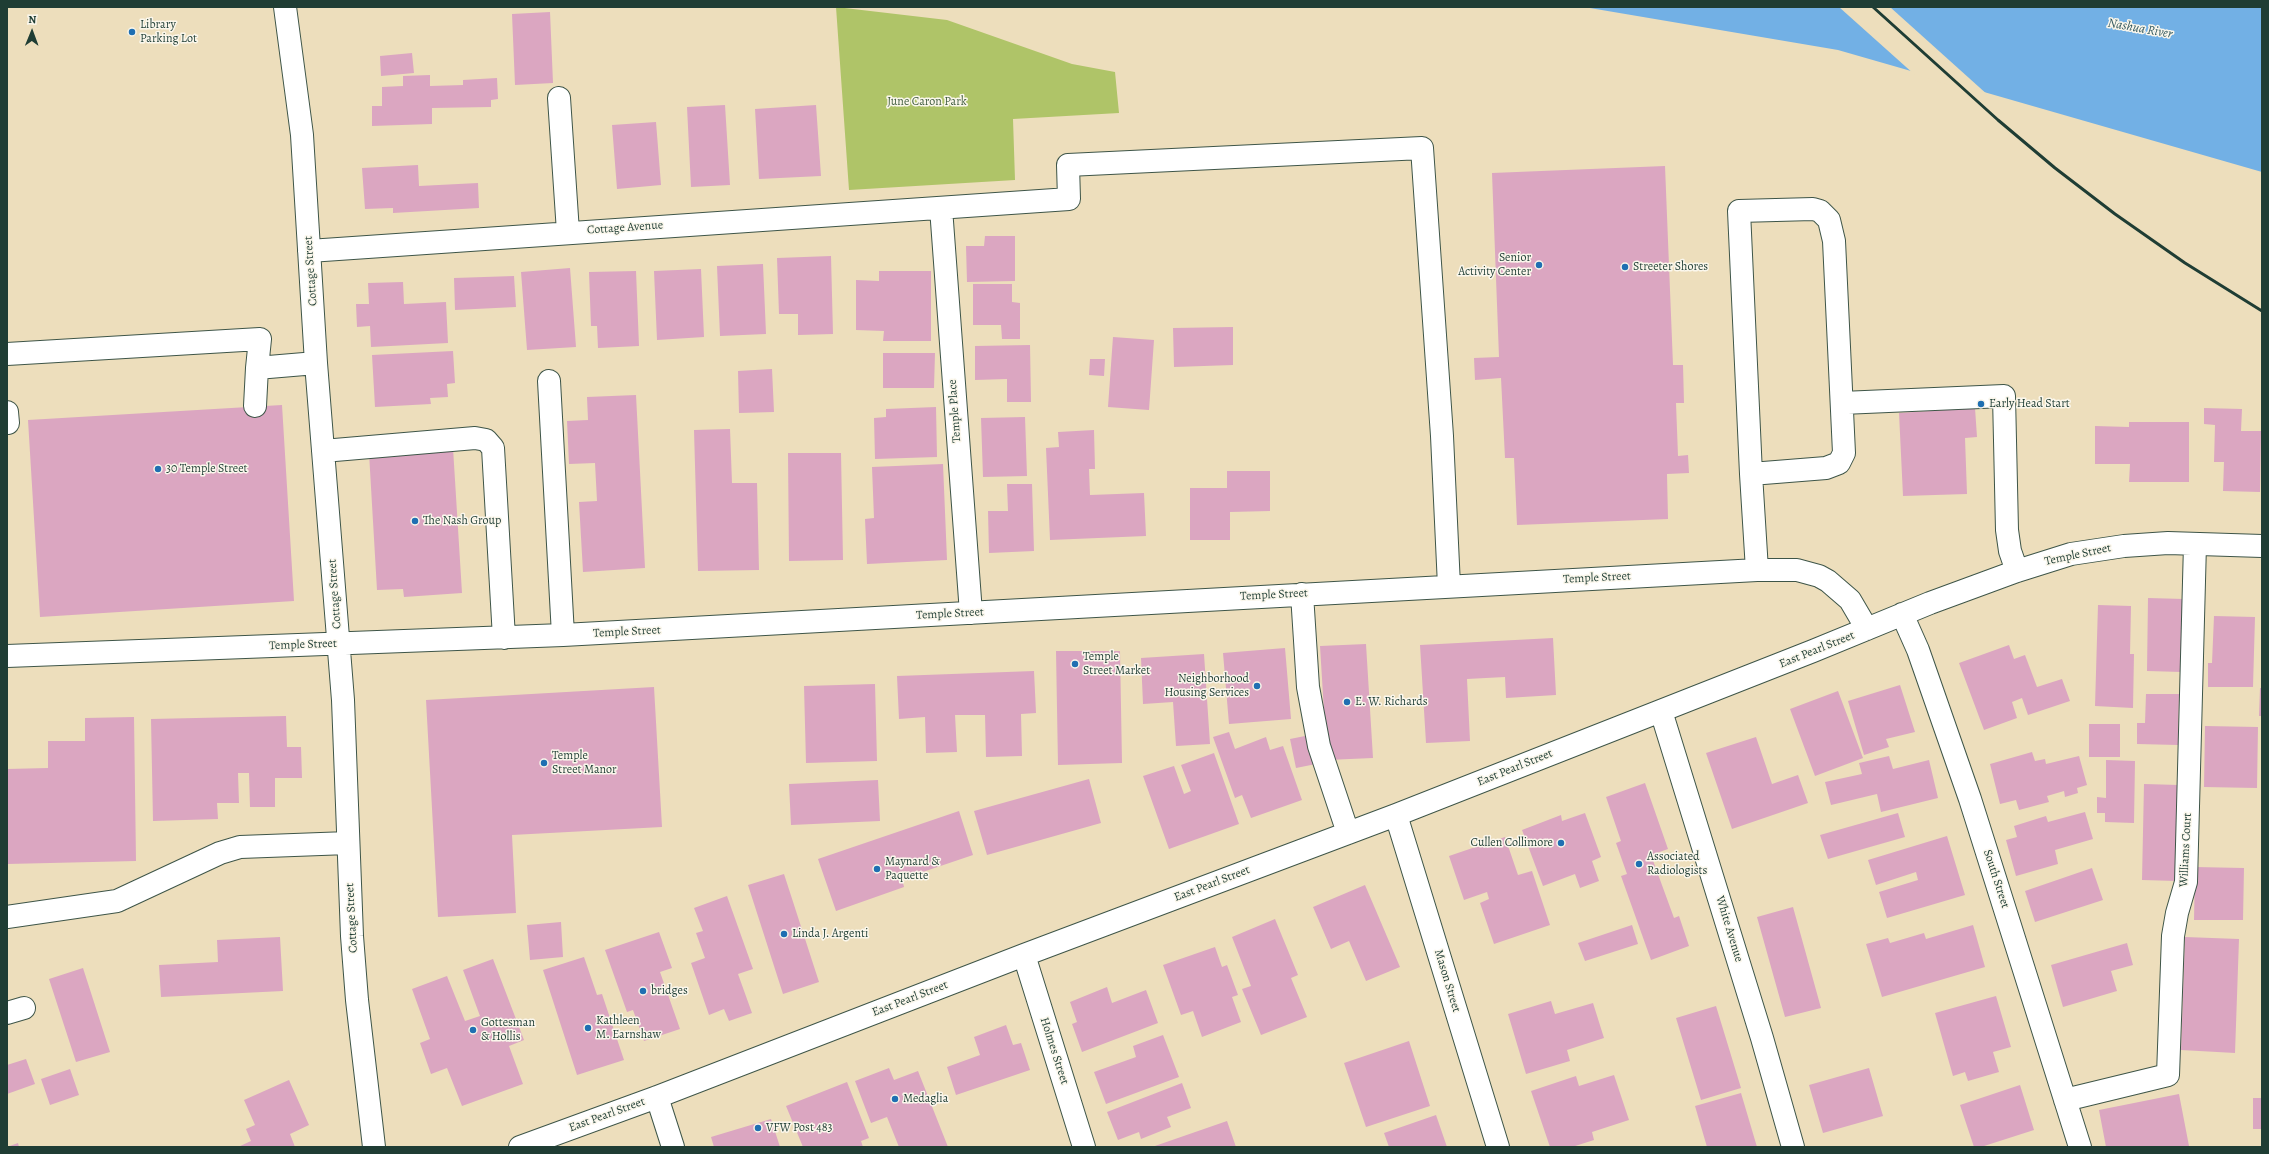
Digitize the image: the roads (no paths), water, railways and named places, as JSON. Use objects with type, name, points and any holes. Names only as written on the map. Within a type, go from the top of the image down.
[{"type":"street","name":"Cottage Street","points":[[286,7],[302,134],[316,363],[339,643],[357,1000],[374,1147]]},
{"type":"street","points":[[559,98],[568,232]]},
{"type":"street","name":"Cottage Avenue","points":[[310,251],[568,232],[1069,199],[1068,165],[1422,148],[1442,436],[1449,586]]},
{"type":"street","name":"Temple Place","points":[[941,208],[970,613]]},
{"type":"street","points":[[1751,474],[1819,470],[1838,463],[1842,458],[1844,446],[1834,241],[1830,220],[1820,211],[1805,208],[1739,212],[1751,474],[1757,570]]},
{"type":"street","points":[[7,354],[260,339],[255,406]]},
{"type":"street","points":[[257,368],[316,363]]},
{"type":"street","points":[[549,381],[563,635]]},
{"type":"street","points":[[1842,403],[2004,396],[2007,530],[2010,551],[2017,571]]},
{"type":"street","points":[[323,451],[475,438],[486,440],[492,448],[504,638]]},
{"type":"street","name":"Temple Street","points":[[1902,614],[2017,571],[2087,551],[2144,544],[2262,546]]},
{"type":"street","name":"Williams Court","points":[[2065,1100],[2168,1075],[2173,936],[2186,882],[2195,544]]},
{"type":"street","name":"Temple Street","points":[[7,656],[504,638],[1757,570],[1797,570],[1819,576],[1828,581],[1850,600],[1867,630]]},
{"type":"street","points":[[1302,594],[1307,677],[1317,732],[1348,833]]},
{"type":"street","name":"South Street","points":[[1902,614],[1918,650],[1970,799],[2080,1147]]},
{"type":"street","name":"East Pearl Street","points":[[520,1147],[658,1097],[1024,955],[1396,815],[1867,630],[1902,614]]},
{"type":"street","name":"White Avenue","points":[[1662,711],[1762,1038],[1793,1147]]},
{"type":"street","name":"Mason Street","points":[[1396,815],[1498,1147]]},
{"type":"street","points":[[7,917],[117,901],[220,853],[240,847],[348,843]]},
{"type":"street","name":"Holmes Street","points":[[1024,955],[1084,1147]]},
{"type":"street","points":[[658,1097],[673,1147]]},
{"type":"water","name":"Nashua River","points":[[1584,7],[2262,7],[2262,172],[1838,50]]},
{"type":"railway","points":[[1873,7],[1998,120],[2055,168],[2115,214],[2185,263],[2262,311]]},
{"type":"place","name":"Library Parking Lot","points":[[132,32]]},
{"type":"place","name":"Senior Activity Center","points":[[1539,265]]},
{"type":"place","name":"Streeter Shores","points":[[1625,267]]},
{"type":"place","name":"Early Head Start","points":[[1981,404]]},
{"type":"place","name":"30 Temple Street","points":[[158,469]]},
{"type":"place","name":"The Nash Group","points":[[415,521]]},
{"type":"place","name":"Temple Street Market","points":[[1075,664]]},
{"type":"place","name":"Neighborhood Housing Services","points":[[1257,686]]},
{"type":"place","name":"E. W. Richards","points":[[1347,702]]},
{"type":"place","name":"Temple Street Manor","points":[[544,763]]},
{"type":"place","name":"Cullen Collimore","points":[[1561,843]]},
{"type":"place","name":"Associated Radiologists","points":[[1639,864]]},
{"type":"place","name":"Maynard & Paquette","points":[[877,869]]},
{"type":"place","name":"Linda J. Argenti","points":[[784,934]]},
{"type":"place","name":"bridges","points":[[643,991]]},
{"type":"place","name":"Kathleen M. Earnshaw","points":[[588,1028]]},
{"type":"place","name":"Gottesman & Hollis","points":[[473,1030]]},
{"type":"place","name":"Medaglia","points":[[895,1099]]},
{"type":"place","name":"VFW Post 483","points":[[758,1128]]},
{"type":"park label","name":"June Caron Park","points":[[927,102]]}]
